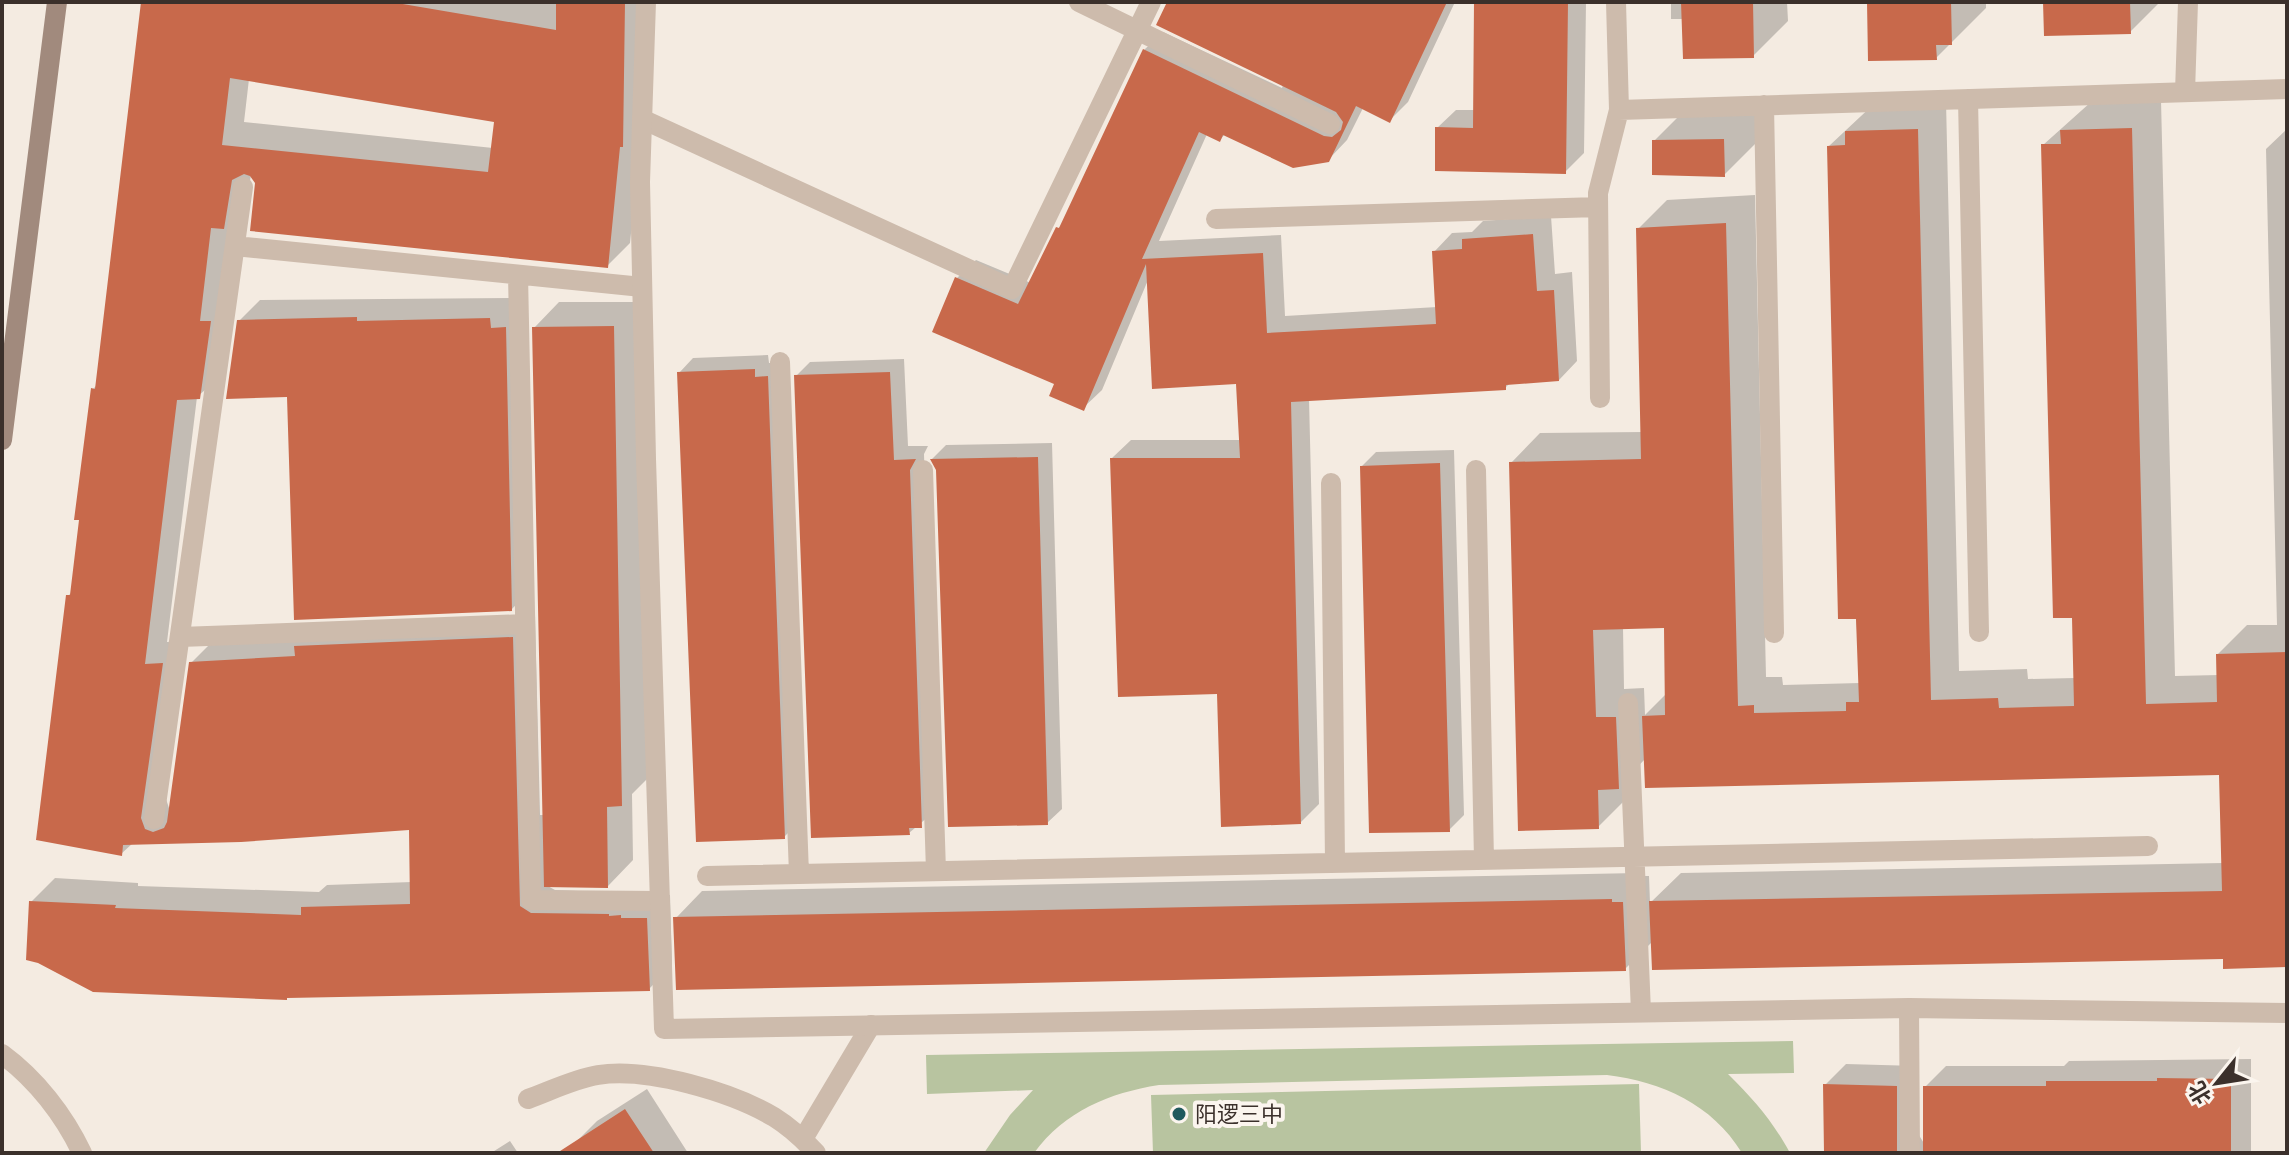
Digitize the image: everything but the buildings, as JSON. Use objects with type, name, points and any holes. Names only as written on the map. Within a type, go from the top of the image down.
[{"type":"street","points":[[2,440],[57,2]]},
{"type":"street","points":[[646,2],[640,182],[664,1029],[1909,1008],[2287,1013]]},
{"type":"street","points":[[1079,2],[1330,124]]},
{"type":"street","points":[[642,119],[1012,289],[1151,2]]},
{"type":"street","points":[[1600,398],[1598,193],[1619,110],[1616,2]]},
{"type":"street","points":[[2185,92],[2188,2]]},
{"type":"street","points":[[1619,110],[2287,89]]},
{"type":"street","points":[[1968,99],[1979,632]]},
{"type":"street","points":[[1764,105],[1774,633]]},
{"type":"street","points":[[154,819],[243,187]]},
{"type":"street","points":[[1216,219],[1598,207]]},
{"type":"street","points":[[235,246],[642,287]]},
{"type":"street","points":[[518,275],[531,900],[660,901]]},
{"type":"street","points":[[780,362],[799,874]]},
{"type":"street","points":[[923,470],[936,871]]},
{"type":"street","points":[[1476,470],[1484,860]]},
{"type":"street","points":[[1331,483],[1335,863]]},
{"type":"street","points":[[180,637],[525,624]]},
{"type":"street","points":[[1628,703],[1641,1012]]},
{"type":"street","points":[[707,876],[2148,846]]},
{"type":"street","points":[[1909,1008],[1910,1153]]},
{"type":"street","points":[[528,1099],[597,1075],[651,1076],[683,1082],[746,1102],[776,1118],[810,1146],[871,1025]]},
{"type":"street","points":[[2,1054],[37,1086],[58,1112],[82,1153]]},
{"type":"green space","points":[[1793,1041],[1794,1073],[1728,1074],[1762,1111],[1790,1153],[1742,1153],[1716,1121],[1684,1098],[1647,1083],[1607,1075],[1159,1085],[1123,1093],[1089,1106],[1060,1126],[1034,1153],[984,1153],[1010,1115],[1033,1090],[927,1094],[926,1055]]},
{"type":"green space","points":[[1639,1084],[1641,1153],[1153,1153],[1151,1095]]},
{"type":"place","name":"阳逻三中","points":[[1179,1114]]}]
